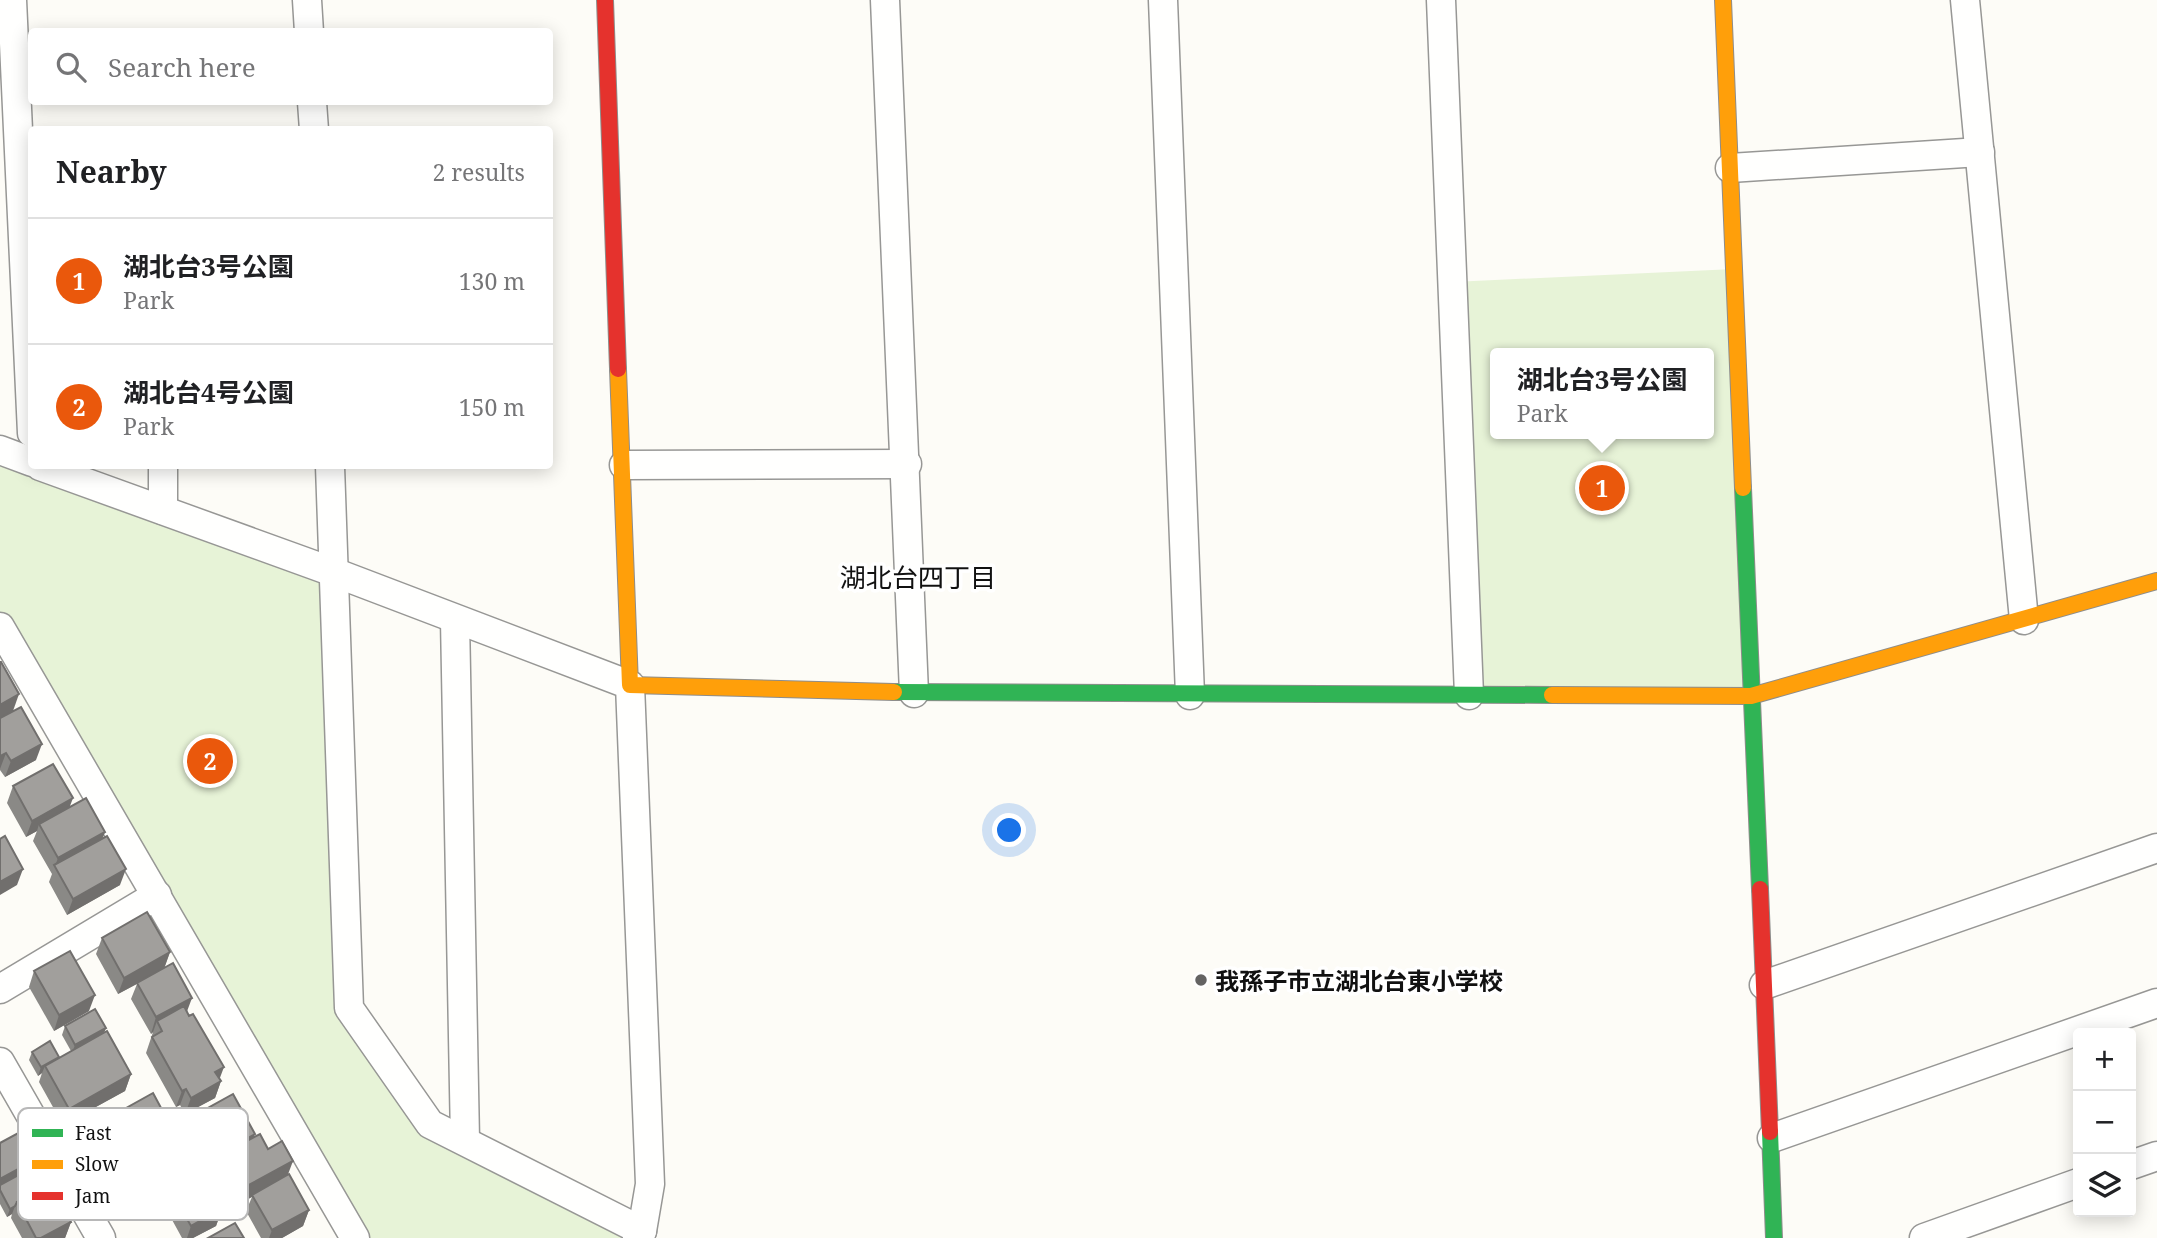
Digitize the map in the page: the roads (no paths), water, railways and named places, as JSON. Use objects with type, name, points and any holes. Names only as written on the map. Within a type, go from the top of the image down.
[{"type":"street","points":[[12,0],[28,346]]},
{"type":"street","points":[[307,0],[309,28]]},
{"type":"street","points":[[330,469],[349,1008],[430,1124],[465,1140],[639,1234],[650,1184],[605,0]]},
{"type":"street","points":[[885,0],[914,693]]},
{"type":"street","points":[[1163,0],[1189,695]]},
{"type":"street","points":[[1441,0],[1469,695]]},
{"type":"street","points":[[1723,0],[1772,1138],[1774,1238]]},
{"type":"street","points":[[1965,0],[2024,620]]},
{"type":"street","points":[[312,105],[314,126]]},
{"type":"street","points":[[1730,168],[1980,152]]},
{"type":"street","points":[[0,450],[28,460]]},
{"type":"street","points":[[624,465],[906,464]]},
{"type":"street","points":[[48,469],[335,573],[630,685],[914,693],[1751,696],[2157,581]]},
{"type":"street","points":[[163,469],[163,510]]},
{"type":"street","points":[[455,620],[465,1140]]},
{"type":"street","points":[[0,627],[355,1238]]},
{"type":"street","points":[[1764,985],[2157,848]]},
{"type":"street","points":[[0,989],[157,895]]},
{"type":"street","points":[[1772,1138],[2157,1003]]},
{"type":"street","points":[[0,1062],[27,1108]]},
{"type":"street","points":[[2136,1163],[2157,1156]]},
{"type":"street","points":[[1924,1238],[2073,1186]]},
{"type":"street","points":[[92,1220],[102,1238]]},
{"type":"place","name":"湖北台3号公園","points":[[1602,488]]},
{"type":"place","name":"湖北台4号公園","points":[[210,761]]},
{"type":"place","name":"我孫子市立湖北台東小学校","points":[[1201,980]]},
{"type":"district","name":"湖北台四丁目","points":[[918,577]]}]
